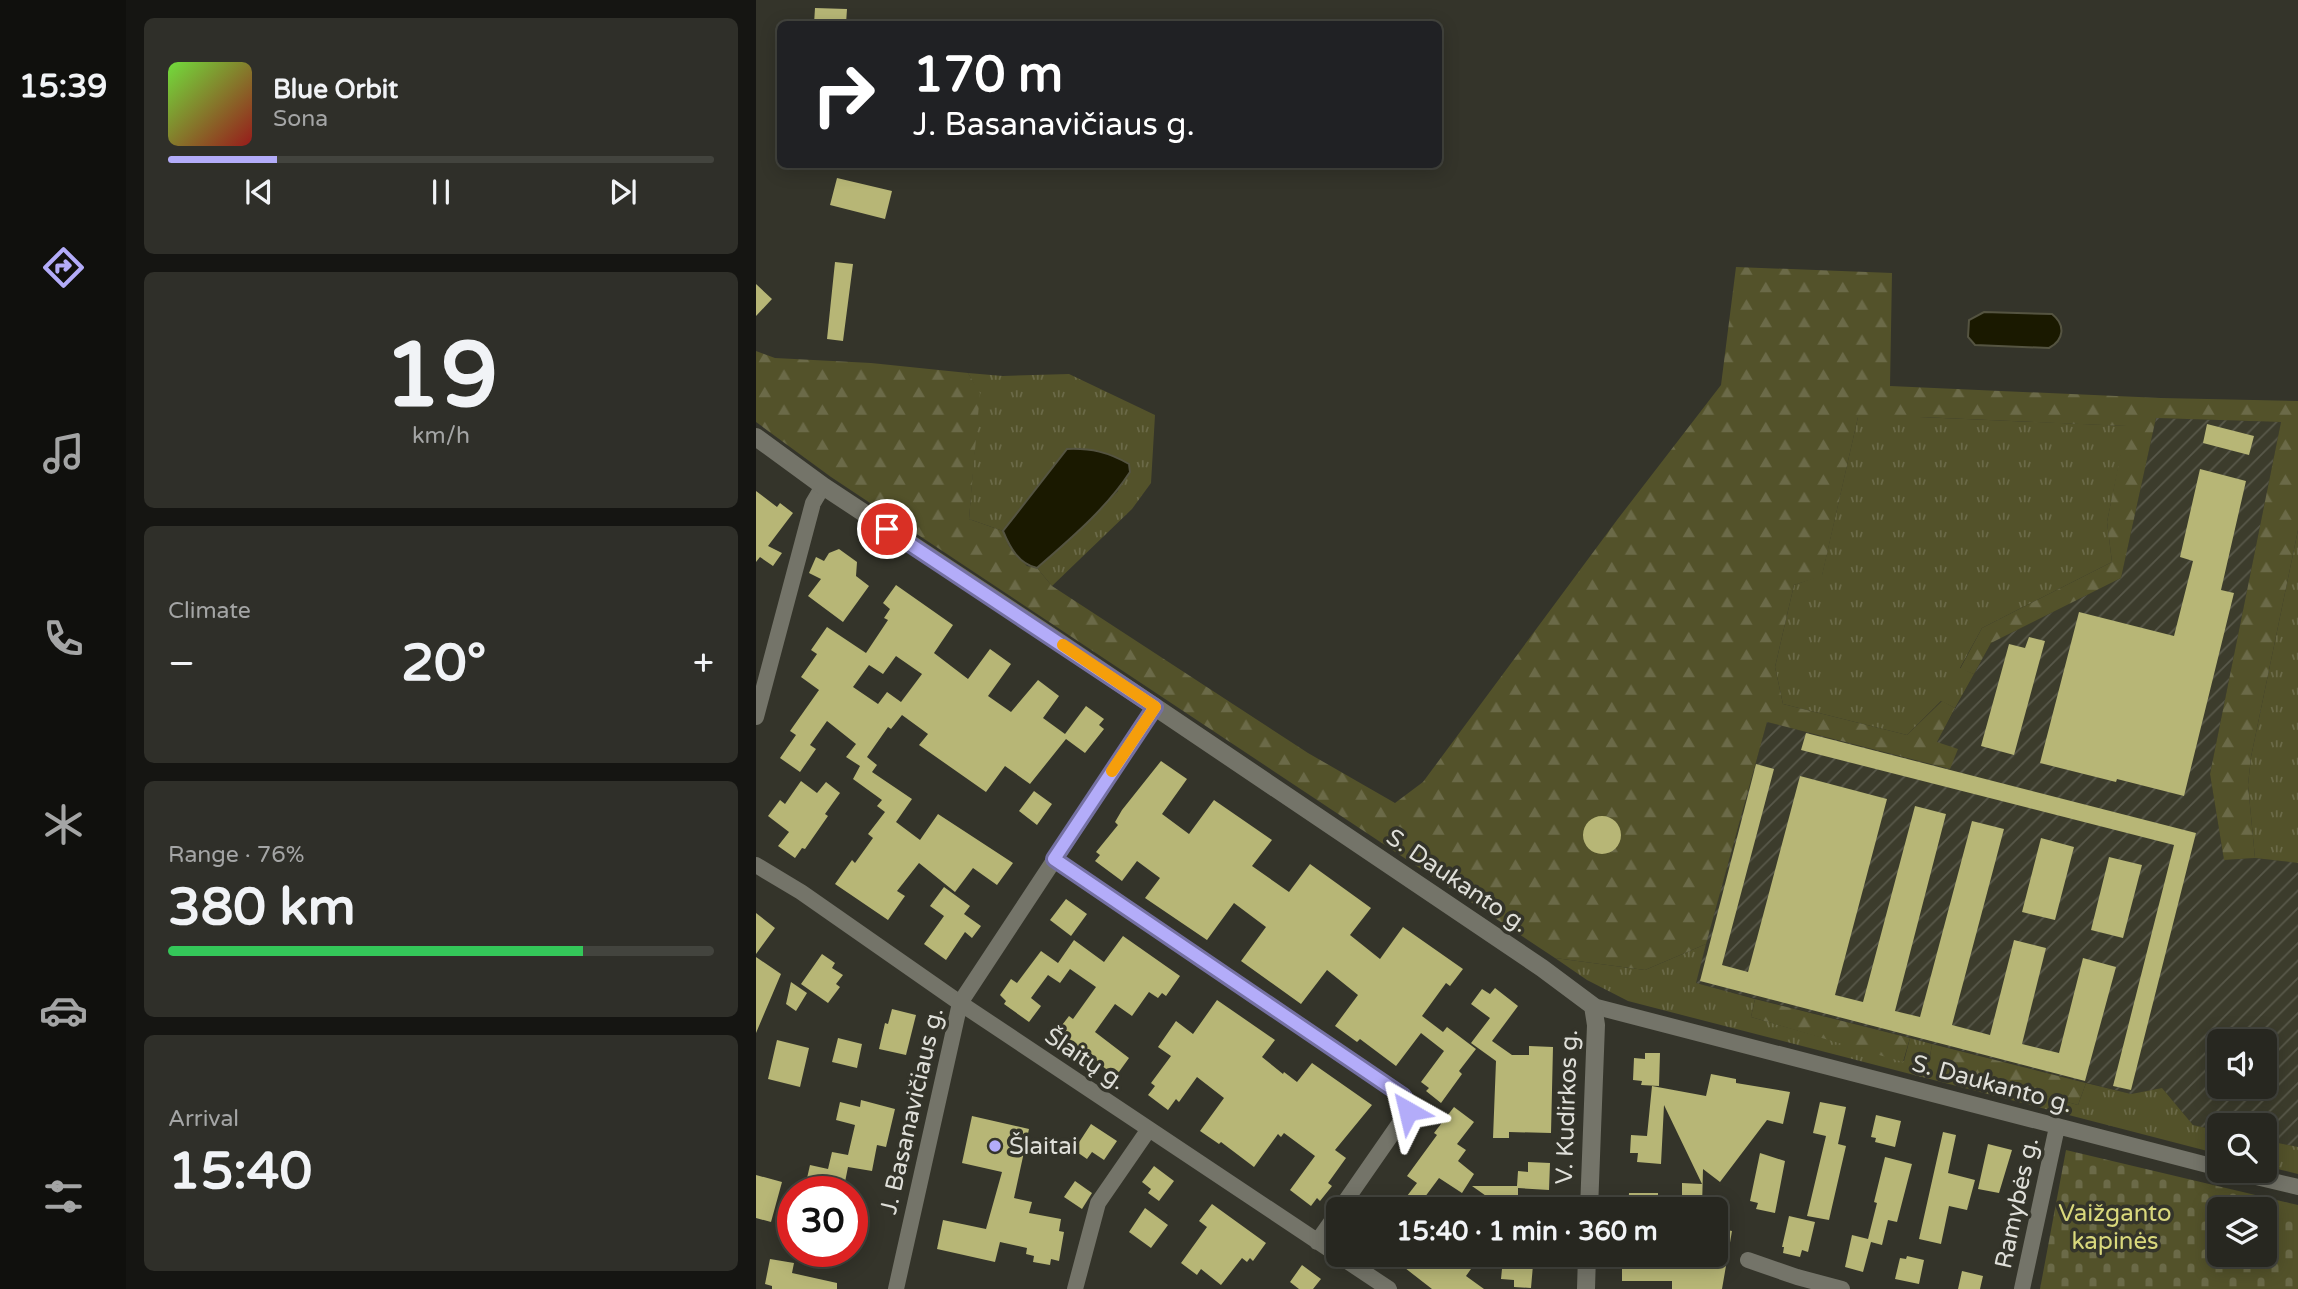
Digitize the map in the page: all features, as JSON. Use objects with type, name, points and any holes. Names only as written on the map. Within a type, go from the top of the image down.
[{"type":"street","name":"S. Daukanto g.","points":[[756,437],[823,486],[1155,707],[1550,974],[1593,1006],[2207,1165]]},
{"type":"street","points":[[756,717],[813,503],[823,486]]},
{"type":"street","name":"J. Basanavičiaus g.","points":[[896,1289],[960,1003],[1155,707]]},
{"type":"street","points":[[1054,859],[1403,1096],[1408,1103],[1408,1111],[1348,1197]]},
{"type":"street","name":"Šlaitų g.","points":[[756,865],[801,892],[960,1003],[1390,1289]]},
{"type":"street","name":"V. Kudirkos g.","points":[[1589,1197],[1596,1025],[1593,1006]]},
{"type":"street","name":"Ramybės g.","points":[[2022,1289],[2057,1127]]},
{"type":"street","points":[[1075,1289],[1098,1203],[1149,1129]]},
{"type":"street","points":[[2277,1182],[2298,1187]]},
{"type":"street","points":[[1317,1242],[1326,1229]]},
{"type":"street","points":[[1748,1260],[1842,1289]]},
{"type":"street","points":[[1586,1289],[1587,1267]]},
{"type":"shaded area","points":[[1984,312],[2052,314],[2060,323],[2060,337],[2049,348],[1975,345],[1968,337],[1969,320]]},
{"type":"shaded area","points":[[2156,418],[2281,422],[2210,774],[2224,860],[2255,858],[2298,863],[2298,1147],[2277,1143],[2277,1113],[2207,1113],[2207,1128],[2193,1125],[2162,1088],[2131,1094],[1695,983],[1767,722],[1950,769],[1937,742],[1991,643],[2121,578]]},
{"type":"shaded area","points":[[1067,449],[1092,450],[1114,456],[1129,464],[1130,472],[1099,511],[1037,568],[1025,563],[1016,554],[1003,531]]},
{"type":"green space","points":[[1736,267],[1892,273],[1890,386],[2298,401],[2298,530],[2251,757],[2248,785],[2255,858],[2224,860],[2210,774],[2281,422],[2156,418],[2121,578],[1991,643],[1974,674],[1960,669],[1982,628],[2112,562],[2107,522],[2126,426],[1858,417],[1822,576],[1794,585],[1775,667],[1783,704],[1907,735],[1942,701],[1955,708],[1937,742],[1958,749],[1950,769],[1767,722],[1706,944],[1645,970],[1555,958],[831,477],[756,422],[756,351],[775,358],[871,363],[968,373],[980,393],[969,519],[1003,531],[1009,546],[1027,566],[1037,568],[1052,586],[1308,753],[1395,803],[1423,782],[1617,520],[1721,385]]},
{"type":"green space","points":[[968,373],[1003,376],[1069,374],[1155,415],[1151,483],[1132,509],[1052,586],[1037,568],[1118,491],[1112,455],[1089,449],[1067,449],[1003,531],[969,519],[979,393]]},
{"type":"green space","points":[[1858,417],[2127,426],[2107,522],[2112,562],[1982,628],[1960,668],[1974,674],[1955,708],[1941,701],[1907,735],[1783,704],[1775,667],[1794,585],[1822,575]]},
{"type":"green space","points":[[2298,530],[2298,863],[2255,858],[2248,785],[2251,757]]},
{"type":"green space","points":[[1706,944],[1696,983],[1755,999],[1751,1017],[1904,1061],[1910,1038],[1932,1044],[1929,1063],[2078,1105],[2086,1083],[2131,1094],[2162,1088],[2193,1125],[2207,1128],[2207,1151],[1628,1001],[1587,980],[1555,958],[1645,970]]},
{"type":"green space","points":[[1755,999],[1910,1038],[1903,1062],[1751,1017]]},
{"type":"green space","points":[[1932,1044],[2086,1083],[2078,1105],[1929,1064]]},
{"type":"green space","points":[[2277,1143],[2298,1147],[2298,1174],[2277,1169]]},
{"type":"green space","name":"Vaižganto kapinės","points":[[2066,1150],[2264,1197],[2207,1197],[2207,1267],[2277,1267],[2277,1200],[2298,1205],[2298,1289],[2040,1289]]},
{"type":"building","points":[[815,8],[847,9],[846,21],[814,21]]},
{"type":"building","points":[[837,178],[892,191],[885,219],[830,205]]},
{"type":"building","points":[[835,262],[853,264],[843,341],[827,339]]},
{"type":"building","points":[[756,284],[772,299],[756,316]]},
{"type":"building","points":[[2207,424],[2254,436],[2249,455],[2203,443]]},
{"type":"building","points":[[2200,469],[2246,481],[2221,590],[2234,593],[2184,796],[2040,763],[2079,612],[2174,636],[2193,561],[2180,557]]},
{"type":"building","points":[[756,491],[777,507],[780,503],[793,513],[768,546],[782,553],[773,566],[760,557],[756,562]]},
{"type":"building","points":[[839,549],[857,562],[856,576],[869,586],[843,622],[808,596],[821,579],[809,573],[816,557],[824,561],[829,553]]},
{"type":"building","points":[[896,585],[953,625],[934,653],[968,679],[990,649],[1011,664],[988,696],[1011,712],[1038,680],[1059,696],[1043,718],[1065,734],[1086,706],[1104,719],[1099,725],[1104,729],[1085,753],[1066,739],[1030,784],[1005,766],[986,792],[919,745],[928,734],[902,715],[891,729],[888,727],[867,757],[877,765],[872,772],[912,799],[896,822],[920,840],[938,814],[1013,863],[997,885],[973,868],[955,892],[919,863],[897,891],[905,896],[888,920],[835,884],[852,860],[855,863],[873,838],[868,834],[885,812],[877,806],[882,800],[853,779],[860,766],[846,757],[856,744],[827,721],[810,745],[816,749],[800,772],[780,758],[796,735],[790,731],[819,690],[801,677],[817,654],[811,650],[827,627],[866,653],[888,620],[884,618],[890,609],[883,603]],"holes":[[[896,656],[922,674],[901,702],[887,692],[878,704],[853,687],[869,665],[883,674]]]},
{"type":"building","points":[[2029,637],[2045,641],[2014,755],[1981,746],[2009,644],[2025,648]]},
{"type":"building","points":[[1806,733],[2196,833],[2131,1090],[2113,1086],[2174,845],[1801,750]]},
{"type":"building","points":[[1161,761],[1187,779],[1162,814],[1189,834],[1214,800],[1272,840],[1252,866],[1289,892],[1310,864],[1371,908],[1350,935],[1380,959],[1403,927],[1463,969],[1450,986],[1446,983],[1422,1016],[1443,1032],[1447,1027],[1476,1049],[1459,1071],[1462,1074],[1441,1103],[1426,1091],[1429,1088],[1421,1082],[1444,1051],[1421,1033],[1396,1066],[1360,1039],[1357,1042],[1335,1026],[1358,995],[1327,970],[1301,1004],[1241,961],[1266,927],[1234,903],[1207,940],[1145,898],[1160,878],[1137,861],[1122,881],[1095,861],[1100,855],[1096,852],[1118,825],[1115,822],[1122,810]]},
{"type":"building","points":[[1756,764],[1774,769],[1722,965],[1748,972],[1800,776],[1887,799],[1835,995],[1863,1002],[1915,806],[1946,814],[1895,1011],[1920,1017],[1972,821],[2004,829],[1952,1025],[1990,1035],[2014,940],[2046,948],[2022,1044],[2059,1053],[2083,958],[2116,967],[2085,1081],[1700,981]]},
{"type":"building","points":[[801,781],[817,793],[826,782],[840,793],[825,814],[828,816],[805,849],[802,848],[795,858],[778,846],[789,832],[768,816],[780,800],[785,804]]},
{"type":"building","points":[[1034,791],[1052,804],[1037,825],[1019,811]]},
{"type":"building","points":[[1602,816],[1616,821],[1621,835],[1616,849],[1602,854],[1588,849],[1583,835],[1588,821]]},
{"type":"building","points":[[2041,838],[2074,847],[2055,920],[2022,912]]},
{"type":"building","points":[[2109,857],[2142,865],[2123,938],[2091,930]]},
{"type":"building","points":[[944,887],[970,906],[964,914],[981,926],[972,938],[965,932],[946,960],[924,944],[944,916],[930,906]]},
{"type":"building","points":[[1066,899],[1087,914],[1071,936],[1050,920]]},
{"type":"building","points":[[756,913],[775,928],[756,954]]},
{"type":"building","points":[[1123,936],[1180,976],[1166,996],[1162,993],[1158,998],[1149,992],[1132,1016],[1115,1004],[1095,1032],[1129,1058],[1116,1076],[1056,1033],[1069,1016],[1073,1019],[1096,987],[1070,969],[1060,983],[1048,975],[1031,998],[1041,1006],[1029,1022],[1004,1004],[1006,1001],[1000,995],[1011,979],[1017,983],[1041,951],[1058,963],[1074,940],[1104,962]]},
{"type":"building","points":[[822,954],[835,963],[832,968],[843,975],[836,984],[840,987],[828,1003],[801,984]]},
{"type":"building","points":[[756,957],[781,974],[756,1033]]},
{"type":"building","points":[[791,982],[807,993],[796,1011],[786,1004]]},
{"type":"building","points":[[1495,988],[1518,1006],[1492,1041],[1512,1055],[1529,1055],[1529,1046],[1553,1047],[1551,1133],[1509,1132],[1509,1138],[1493,1138],[1496,1061],[1471,1043],[1490,1018],[1471,1004],[1482,989],[1490,994]]},
{"type":"building","points":[[1217,1000],[1275,1040],[1262,1057],[1283,1074],[1284,1072],[1297,1082],[1312,1063],[1372,1105],[1335,1150],[1346,1158],[1328,1183],[1332,1186],[1320,1201],[1317,1198],[1311,1206],[1290,1190],[1315,1156],[1284,1133],[1281,1137],[1278,1134],[1254,1167],[1221,1142],[1219,1144],[1200,1131],[1224,1098],[1197,1077],[1179,1102],[1176,1099],[1168,1110],[1148,1095],[1155,1086],[1151,1083],[1171,1056],[1158,1047],[1176,1021],[1193,1034]]},
{"type":"building","points":[[892,1009],[916,1015],[906,1055],[879,1049],[885,1023],[888,1024]]},
{"type":"building","points":[[838,1038],[862,1044],[857,1068],[832,1062]]},
{"type":"building","points":[[777,1040],[809,1048],[800,1087],[768,1079]]},
{"type":"building","points":[[1645,1053],[1660,1053],[1659,1086],[1641,1085],[1642,1081],[1633,1080],[1634,1058],[1645,1059]]},
{"type":"building","points":[[1711,1074],[1736,1079],[1736,1083],[1790,1092],[1783,1124],[1767,1120],[1720,1182],[1703,1169],[1702,1197],[1682,1197],[1682,1183],[1702,1184],[1664,1105],[1661,1164],[1637,1162],[1638,1153],[1630,1153],[1631,1135],[1647,1136],[1652,1086],[1706,1096]]},
{"type":"building","points":[[861,1100],[895,1109],[886,1147],[877,1145],[872,1171],[848,1167],[846,1176],[808,1176],[810,1165],[828,1169],[832,1152],[848,1155],[855,1125],[836,1120],[840,1102],[860,1107]]},
{"type":"building","points":[[1820,1102],[1846,1107],[1838,1144],[1846,1146],[1829,1220],[1807,1216],[1826,1136],[1813,1133]]},
{"type":"building","points":[[1454,1107],[1474,1122],[1457,1144],[1466,1150],[1458,1161],[1474,1174],[1462,1193],[1439,1178],[1425,1197],[1406,1197],[1417,1183],[1407,1176],[1437,1135],[1434,1133]]},
{"type":"building","points":[[1876,1115],[1901,1121],[1895,1147],[1875,1142],[1876,1138],[1871,1137]]},
{"type":"building","points":[[972,1116],[1029,1129],[1014,1198],[1032,1202],[1029,1213],[1061,1219],[1059,1231],[1064,1232],[1059,1261],[1051,1259],[1050,1265],[1033,1262],[1034,1256],[1026,1254],[1027,1248],[1000,1242],[995,1262],[937,1249],[943,1220],[986,1229],[1002,1172],[962,1163]]},
{"type":"building","points":[[1091,1124],[1117,1141],[1104,1160],[1092,1152],[1087,1159],[1074,1150]]},
{"type":"building","points":[[1943,1132],[1956,1135],[1948,1173],[1975,1180],[1967,1210],[1949,1206],[1941,1244],[1919,1239]]},
{"type":"building","points":[[1988,1144],[2012,1150],[1999,1193],[1978,1189]]},
{"type":"building","points":[[1760,1153],[1785,1161],[1775,1213],[1756,1209],[1758,1203],[1750,1201]]},
{"type":"building","points":[[1885,1157],[1912,1164],[1897,1222],[1888,1220],[1882,1245],[1871,1242],[1863,1272],[1845,1267],[1852,1235],[1868,1239]]},
{"type":"building","points":[[1528,1162],[1550,1163],[1549,1190],[1518,1188],[1518,1197],[1488,1197],[1472,1186],[1517,1186],[1518,1171],[1528,1172]]},
{"type":"building","points":[[1154,1166],[1174,1181],[1159,1201],[1148,1193],[1151,1189],[1142,1182]]},
{"type":"building","points":[[756,1175],[777,1181],[777,1200],[771,1222],[756,1218]]},
{"type":"building","points":[[1075,1181],[1092,1193],[1082,1209],[1064,1197]]},
{"type":"building","points":[[1629,1193],[1658,1193],[1658,1197],[1629,1197]]},
{"type":"building","points":[[1212,1204],[1266,1243],[1253,1261],[1250,1258],[1247,1262],[1242,1258],[1221,1285],[1201,1269],[1197,1275],[1181,1263],[1207,1227],[1199,1221]]},
{"type":"building","points":[[1145,1208],[1168,1225],[1151,1248],[1129,1232]]},
{"type":"building","points":[[1789,1216],[1815,1222],[1808,1252],[1802,1250],[1800,1257],[1783,1253]]},
{"type":"building","points":[[1728,1230],[1732,1231],[1728,1254]]},
{"type":"building","points":[[1907,1256],[1924,1260],[1919,1284],[1895,1279],[1900,1258],[1906,1259]]},
{"type":"building","points":[[770,1259],[777,1260],[777,1267],[793,1267],[792,1273],[837,1283],[837,1289],[772,1289],[772,1286],[765,1284]]},
{"type":"building","points":[[1302,1265],[1321,1279],[1313,1289],[1299,1289],[1290,1282]]},
{"type":"building","points":[[1472,1267],[1466,1276],[1484,1289],[1432,1289],[1405,1268]]},
{"type":"building","points":[[1502,1267],[1533,1267],[1531,1288],[1514,1287],[1514,1280],[1501,1279]]},
{"type":"building","points":[[1622,1267],[1726,1267],[1722,1289],[1672,1289],[1672,1281],[1622,1281]]},
{"type":"building","points":[[1962,1271],[1983,1276],[1980,1289],[1958,1289]]},
{"type":"slow traffic","points":[[1063,645],[1155,707],[1112,771]]},
{"type":"place","name":"Šlaitai","points":[[995,1146]]},
{"type":"route","points":[[887,529],[1155,707],[1054,859],[1403,1096],[1408,1103],[1408,1111]]}]
